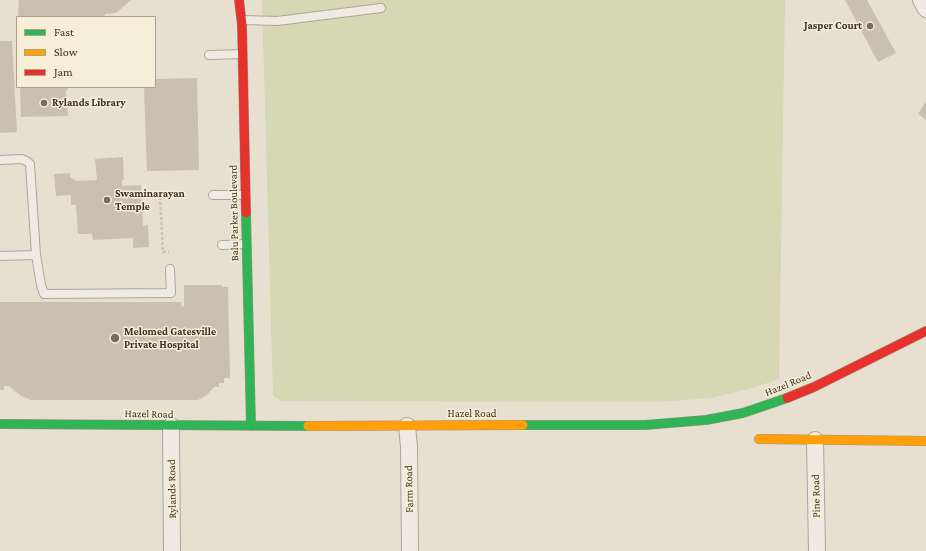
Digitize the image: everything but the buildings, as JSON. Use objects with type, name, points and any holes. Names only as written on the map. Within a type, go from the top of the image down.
[{"type":"street","name":"Balu Parker Boulevard","points":[[239,0],[242,20],[243,54],[251,426]]},
{"type":"street","points":[[921,0],[926,9]]},
{"type":"street","name":"Hazel Road","points":[[0,424],[171,426],[645,425],[706,420],[743,413],[778,402],[814,387],[926,331]]},
{"type":"street","name":"Rylands Road","points":[[171,426],[172,551]]},
{"type":"street","name":"Farm Road","points":[[406,426],[409,447],[410,551]]},
{"type":"street","points":[[759,439],[926,441]]},
{"type":"street","name":"Pine Road","points":[[815,440],[817,551]]},
{"type":"lane","points":[[242,20],[277,21],[380,8]]},
{"type":"lane","points":[[209,55],[243,54]]},
{"type":"lane","points":[[0,160],[22,159],[30,164],[36,255],[41,286],[44,294],[171,293],[170,269]]},
{"type":"lane","points":[[213,195],[246,195]]},
{"type":"lane","points":[[222,245],[247,244]]},
{"type":"lane","points":[[0,256],[36,255]]},
{"type":"path","points":[[160,197],[162,252],[169,252]]},
{"type":"green space","points":[[262,0],[785,0],[779,379],[756,387],[711,398],[659,402],[281,401],[273,395]]},
{"type":"traffic: fast","points":[[246,213],[251,426]]},
{"type":"traffic: fast","points":[[523,425],[645,425],[706,420],[743,413],[787,398]]},
{"type":"traffic: fast","points":[[0,424],[308,426]]},
{"type":"traffic: slow","points":[[308,426],[523,425]]},
{"type":"traffic: slow","points":[[759,439],[926,441]]},
{"type":"traffic: jam","points":[[239,0],[242,25],[246,213]]},
{"type":"traffic: jam","points":[[787,398],[814,387],[926,331]]},
{"type":"place","name":"Jasper Court","points":[[870,26]]},
{"type":"place","name":"Rylands Library","points":[[44,103]]},
{"type":"place","name":"Swaminarayan Temple","points":[[107,200]]},
{"type":"place","name":"Melomed Gatesville Private Hospital","points":[[115,338]]}]
